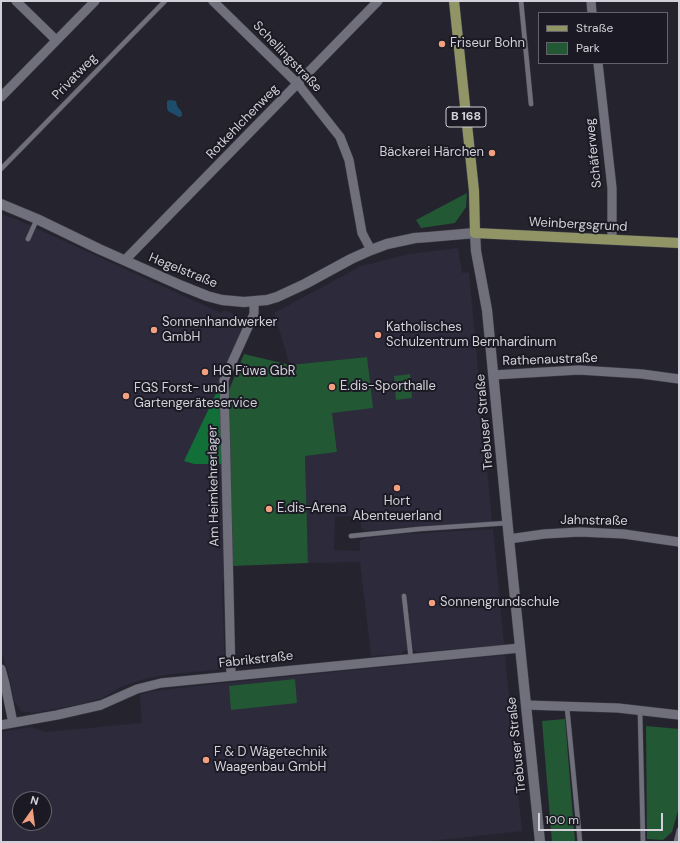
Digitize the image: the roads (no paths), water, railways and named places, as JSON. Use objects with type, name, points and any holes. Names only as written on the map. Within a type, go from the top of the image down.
[{"type":"main road","name":"Trebuser Straße","points":[[454,1],[474,191],[475,233]]},
{"type":"main road","name":"Weinbergsgrund","points":[[475,233],[679,243]]},
{"type":"street","points":[[16,1],[56,40]]},
{"type":"street","points":[[1,97],[95,1]]},
{"type":"street","name":"Schellingstraße","points":[[213,1],[298,84],[340,137],[349,160],[362,233],[371,250]]},
{"type":"street","name":"Rotkehlchenweg","points":[[125,260],[378,1]]},
{"type":"street","points":[[591,1],[592,12]]},
{"type":"street","name":"Schäferweg","points":[[598,64],[612,188],[612,240]]},
{"type":"street","name":"Hegelstraße","points":[[1,204],[182,286],[222,300],[244,302],[254,302],[277,297],[305,284],[351,259],[387,244],[415,238],[475,233]]},
{"type":"street","name":"Trebuser Straße","points":[[475,233],[476,251],[487,310],[507,523],[540,842]]},
{"type":"street","name":"Am Heimkehrerlager","points":[[231,676],[224,380],[254,314],[254,302]]},
{"type":"street","name":"Rathenaustraße","points":[[493,375],[579,370],[642,374],[679,379]]},
{"type":"street","name":"Jahnstraße","points":[[509,539],[544,534],[580,532],[624,534],[679,542]]},
{"type":"street","name":"Fabrikstraße","points":[[1,726],[101,705],[137,689],[161,683],[520,648]]},
{"type":"street","points":[[1,670],[13,723]]},
{"type":"street","points":[[526,705],[618,708],[679,715]]},
{"type":"lane","name":"Privatweg","points":[[1,169],[166,1]]},
{"type":"lane","points":[[520,1],[531,104]]},
{"type":"lane","points":[[28,239],[37,219]]},
{"type":"lane","points":[[351,536],[419,529],[507,523]]},
{"type":"lane","points":[[404,596],[411,659]]},
{"type":"lane","points":[[567,707],[580,842]]},
{"type":"lane","points":[[640,710],[643,842]]},
{"type":"lane","points":[[676,842],[679,830]]},
{"type":"water","points":[[167,101],[176,101],[182,116],[179,117],[168,111]]},
{"type":"place","name":"Friseur Bohn","points":[[442,44]]},
{"type":"place","name":"Bäckerei Härchen","points":[[492,153]]},
{"type":"place","name":"Sonnenhandwerker GmbH","points":[[154,330]]},
{"type":"place","name":"Katholisches Schulzentrum Bernhardinum","points":[[378,335]]},
{"type":"place","name":"HG Füwa GbR","points":[[205,372]]},
{"type":"place","name":"E.dis-Sporthalle","points":[[332,387]]},
{"type":"place","name":"FGS Forst- und Gartengeräteservice","points":[[126,396]]},
{"type":"place","name":"Hort Abenteuerland","points":[[397,488]]},
{"type":"place","name":"E.dis-Arena","points":[[269,509]]},
{"type":"place","name":"Sonnengrundschule","points":[[432,603]]},
{"type":"place","name":"F & D Wägetechnik Waagenbau GmbH","points":[[206,760]]}]
